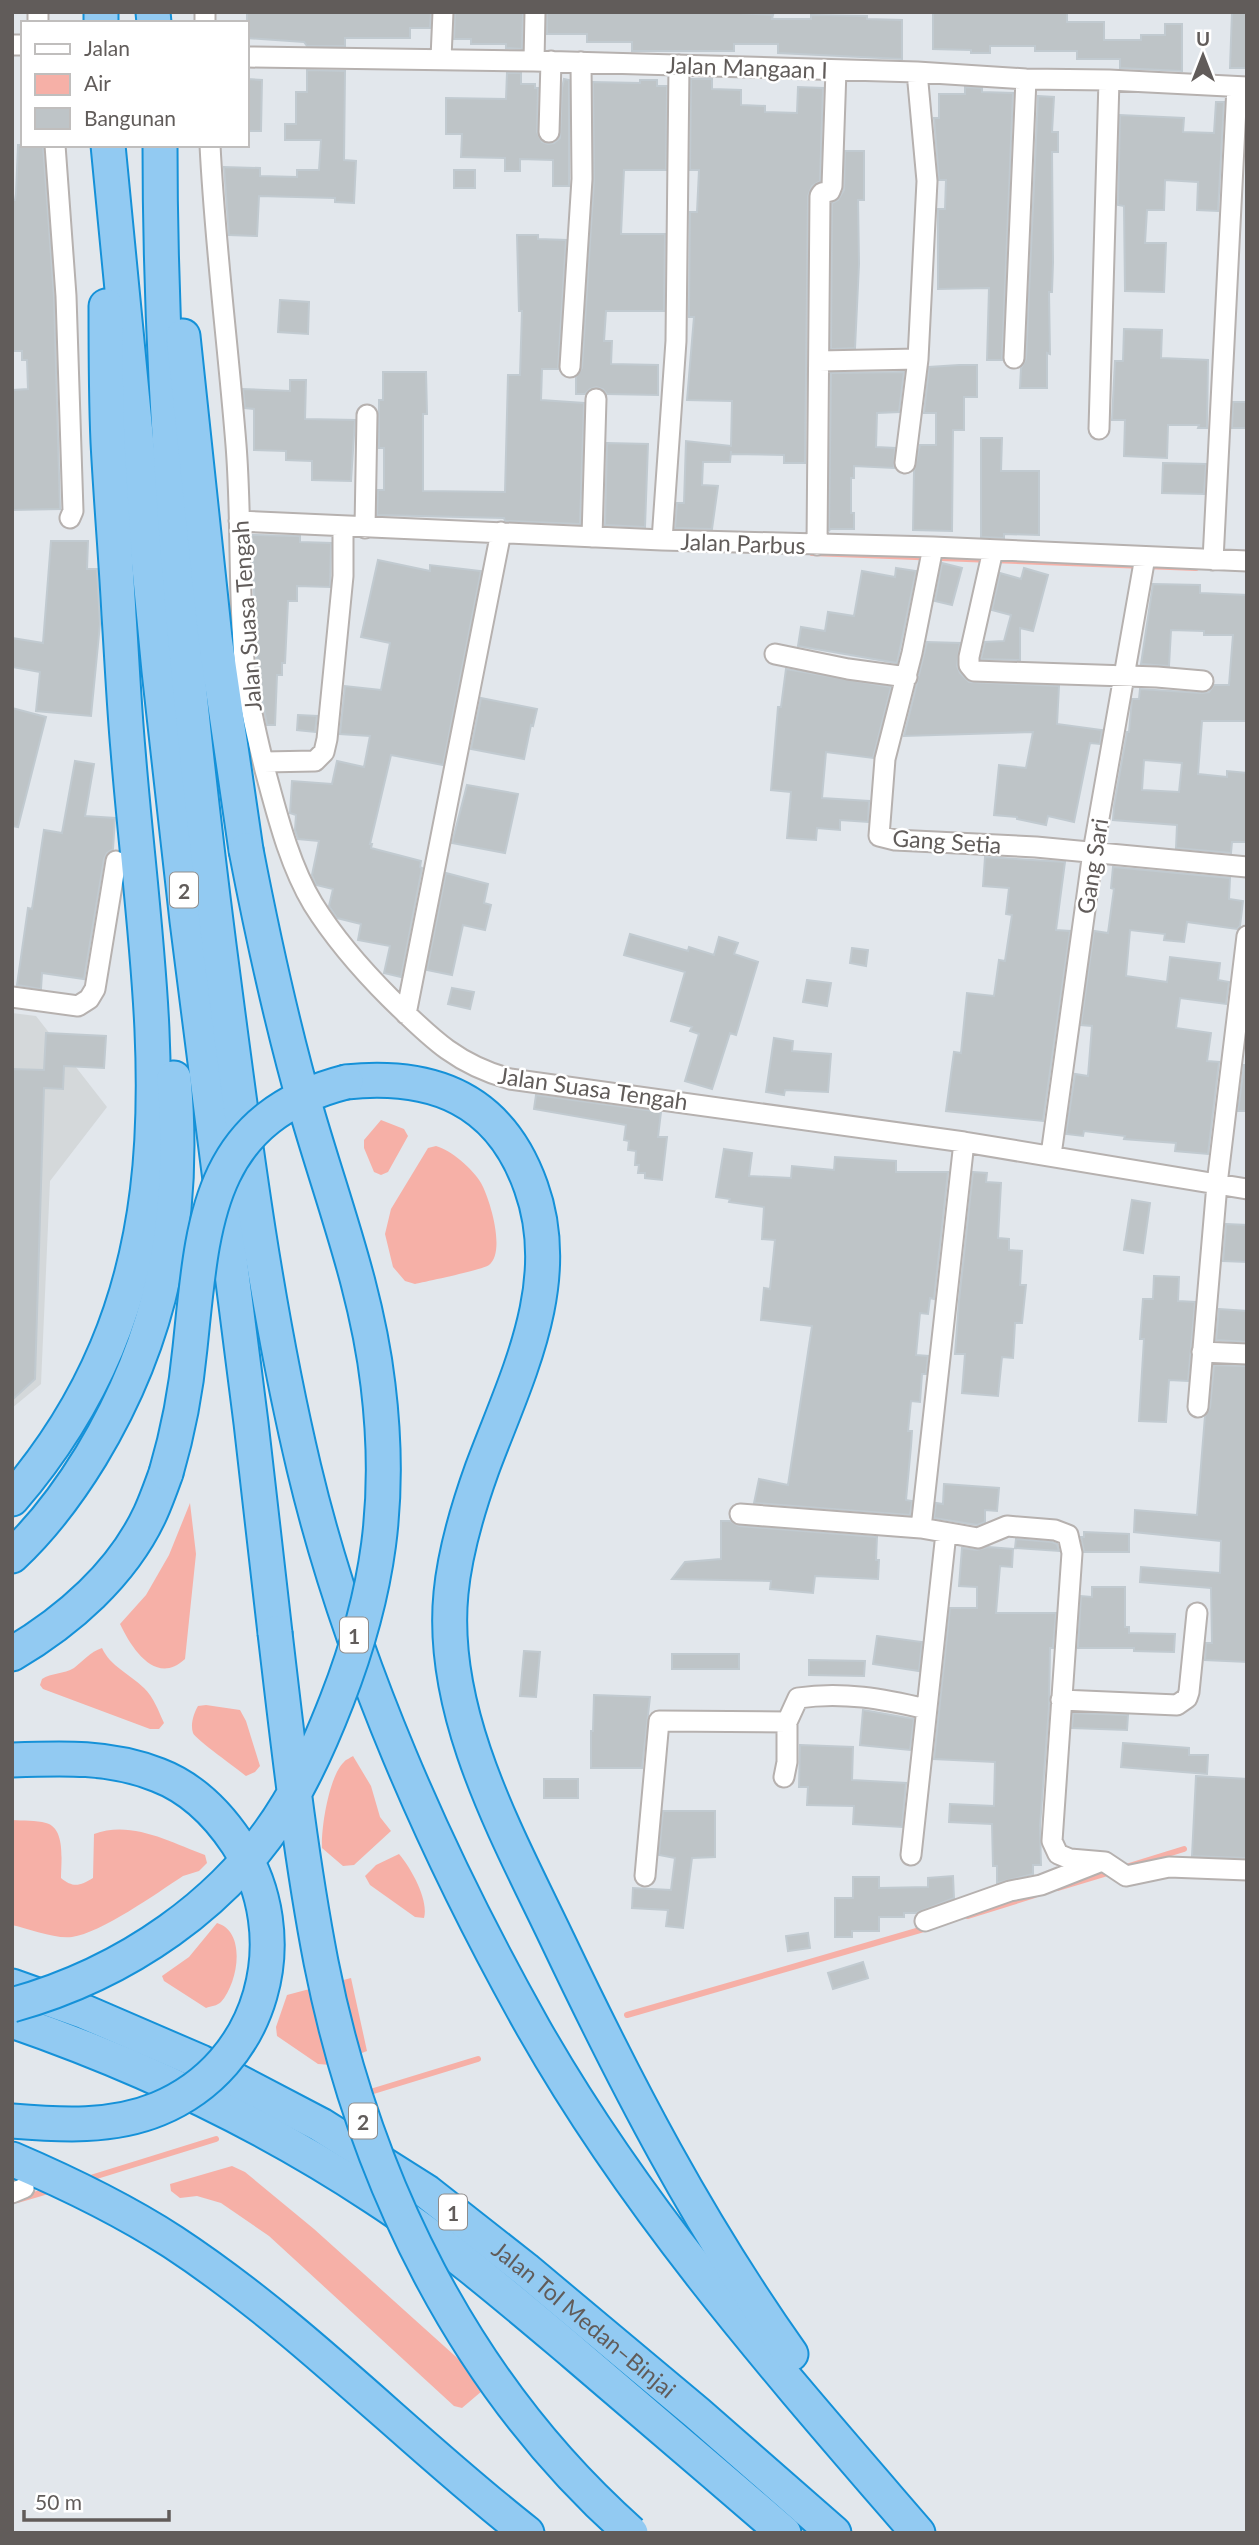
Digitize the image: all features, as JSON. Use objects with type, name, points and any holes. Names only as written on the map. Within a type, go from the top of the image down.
[{"type":"highway","points":[[12,1500],[51,1450],[90,1386],[104,1356],[134,1272],[150,1182],[154,1105],[151,1021],[127,748],[108,440],[106,147]]},
{"type":"highway","name":"2","points":[[106,147],[130,348],[159,671],[187,921],[251,1423],[299,1830],[321,1965],[352,2087],[372,2148],[422,2260],[472,2348],[502,2391],[544,2444],[587,2491],[631,2533]]},
{"type":"highway","points":[[12,2005],[72,1985],[146,1947],[206,1901],[263,1841],[288,1806],[325,1731],[356,1651],[375,1574],[383,1520],[385,1448],[378,1381],[350,1251],[307,1114],[278,1007],[246,850],[215,638],[161,147]]},
{"type":"highway","name":"1","points":[[161,147],[165,381],[180,584],[210,875],[273,1319],[305,1473],[325,1547],[376,1694],[449,1865],[536,2032],[601,2138],[657,2218],[790,2384],[918,2533]]},
{"type":"highway","points":[[12,1556],[57,1506],[84,1468],[130,1384],[162,1290],[175,1208],[177,1131],[169,1027],[119,614]]},
{"type":"highway","points":[[20,1650],[62,1620],[110,1574],[150,1514],[178,1432],[198,1265],[211,1207],[222,1176],[253,1131],[273,1113],[320,1089],[360,1081],[401,1080],[428,1085],[453,1094],[477,1109],[500,1130],[519,1158],[532,1188],[540,1221],[543,1262],[540,1301],[521,1371],[471,1502],[455,1567],[451,1594],[451,1647],[467,1729],[503,1826],[614,2058],[699,2213],[767,2320],[918,2533]]},
{"type":"highway","points":[[12,1760],[110,1761],[160,1775],[186,1789],[207,1806],[241,1849],[261,1894],[269,1937],[264,1983],[247,2028],[221,2064],[200,2084],[159,2109],[106,2123],[75,2125],[12,2121]]},
{"type":"highway","name":"Jalan Tol Medan–Binjai","points":[[12,1986],[85,2012],[201,2062],[321,2125],[427,2192],[525,2269],[834,2533]]},
{"type":"highway","name":"Jalan Tol Medan–Binjai","points":[[12,2021],[153,2076],[283,2141],[375,2197],[450,2251],[511,2300],[784,2533]]},
{"type":"highway","points":[[16,2180],[78,2188],[173,2242],[289,2330],[438,2461],[527,2533]]},
{"type":"street","points":[[441,58],[443,12]]},
{"type":"street","points":[[535,12],[549,132]]},
{"type":"street","name":"Jalan Mangaan I","points":[[248,57],[441,58],[917,72],[1242,87]]},
{"type":"street","points":[[570,367],[582,179],[581,62]]},
{"type":"street","points":[[662,540],[676,341],[679,65]]},
{"type":"street","points":[[817,545],[820,196],[830,191],[832,186],[836,70]]},
{"type":"street","points":[[905,463],[918,359],[927,181],[917,72]]},
{"type":"street","points":[[1014,358],[1026,79]]},
{"type":"street","points":[[1099,429],[1109,80]]},
{"type":"street","points":[[1213,560],[1242,87]]},
{"type":"street","points":[[55,147],[66,296],[73,499],[70,518]]},
{"type":"street","name":"Jalan Suasa Tengah","points":[[210,147],[214,217],[236,449],[245,672],[253,723],[277,814],[312,903],[373,981],[406,1014],[463,1062],[510,1079],[964,1142],[1247,1189]]},
{"type":"street","points":[[819,361],[918,359]]},
{"type":"street","points":[[592,537],[596,399]]},
{"type":"street","points":[[365,528],[367,415]]},
{"type":"street","name":"Jalan Parbus","points":[[239,521],[817,545],[1143,565],[1213,560],[1247,561]]},
{"type":"street","points":[[264,762],[315,761],[324,752],[343,576],[343,527]]},
{"type":"street","points":[[406,1014],[501,532]]},
{"type":"street","name":"Gang Setia","points":[[931,554],[907,677],[885,759],[879,836],[895,840],[1093,852],[1247,867]]},
{"type":"street","points":[[992,555],[969,657],[970,668],[982,672],[1203,681]]},
{"type":"street","name":"Gang Sari","points":[[1051,1155],[1093,852],[1143,565]]},
{"type":"street","points":[[775,654],[848,669],[907,677]]},
{"type":"street","points":[[12,997],[73,1006],[85,1002],[95,989],[116,861]]},
{"type":"street","points":[[1198,1407],[1217,1184],[1247,936]]},
{"type":"street","points":[[921,1528],[964,1142]]},
{"type":"street","points":[[1202,1352],[1247,1354]]},
{"type":"street","points":[[740,1514],[921,1528],[978,1538],[1013,1526],[1055,1530],[1068,1535],[1072,1553],[1053,1848],[1063,1858],[1112,1866],[1132,1876],[1169,1867],[1247,1870]]},
{"type":"street","points":[[911,1855],[946,1533]]},
{"type":"street","points":[[1061,1700],[1177,1705],[1183,1702],[1189,1692],[1197,1613]]},
{"type":"street","points":[[783,1777],[787,1762],[787,1722],[798,1698],[818,1695],[880,1698],[926,1709]]},
{"type":"street","points":[[645,1876],[659,1721],[787,1722]]},
{"type":"street","points":[[925,1921],[1010,1891],[1112,1866]]},
{"type":"shaded area","points":[[12,1013],[36,1016],[107,1107],[50,1181],[41,1384],[12,1408]]},
{"type":"water","points":[[381,1120],[404,1129],[408,1136],[388,1172],[381,1175],[374,1172],[364,1148],[364,1140]]},
{"type":"water","points":[[436,1146],[461,1161],[481,1183],[495,1225],[496,1249],[489,1265],[415,1284],[405,1281],[393,1267],[385,1234],[391,1209],[428,1148]]},
{"type":"water","points":[[190,1503],[196,1554],[185,1659],[174,1666],[164,1668],[146,1661],[138,1653],[120,1624],[146,1595],[169,1555]]},
{"type":"water","points":[[102,1648],[110,1660],[139,1683],[150,1696],[164,1723],[159,1729],[150,1729],[43,1689],[40,1685],[42,1679],[74,1668]]},
{"type":"water","points":[[198,1706],[240,1710],[260,1766],[255,1772],[246,1776],[193,1733],[192,1722]]},
{"type":"water","points":[[353,1756],[371,1786],[380,1817],[391,1831],[354,1865],[343,1866],[322,1848],[323,1828],[334,1779],[345,1761]]},
{"type":"water","points":[[12,1820],[38,1821],[57,1831],[62,1855],[61,1878],[73,1885],[93,1878],[94,1834],[108,1830],[150,1834],[205,1855],[207,1863],[199,1871],[183,1876],[98,1928],[72,1937],[50,1935],[12,1925]]},
{"type":"water","points":[[399,1854],[414,1876],[424,1902],[424,1918],[415,1917],[370,1885],[365,1876],[376,1865]]},
{"type":"water","points":[[217,1923],[233,1936],[237,1959],[227,1994],[221,2002],[206,2008],[164,1981],[162,1976],[189,1957]]},
{"type":"water","points":[[351,1978],[367,2051],[331,2065],[318,2064],[277,2036],[276,2027],[287,1995]]},
{"type":"water","points":[[232,2166],[245,2172],[314,2229],[484,2382],[482,2391],[462,2408],[454,2406],[269,2236],[221,2203],[197,2196],[180,2198],[171,2191],[170,2184]]},
{"type":"building","points":[[247,12],[431,12],[430,28],[410,28],[410,38],[345,38],[345,46],[307,46],[304,42],[248,38]]},
{"type":"building","points":[[455,12],[523,12],[522,49],[506,48],[506,44],[471,44],[471,39],[454,39]]},
{"type":"building","points":[[547,12],[721,12],[773,15],[772,19],[811,19],[811,15],[902,20],[902,59],[778,53],[778,44],[734,44],[734,51],[632,51],[632,42],[587,42],[587,34],[547,34]]},
{"type":"building","points":[[1067,12],[1067,22],[1104,22],[1104,40],[1141,40],[1141,35],[1165,35],[1165,24],[1182,24],[1182,71],[1120,68],[1120,59],[1077,59],[1077,51],[1035,51],[1035,46],[990,46],[990,53],[933,49],[933,13]]},
{"type":"building","points":[[1232,12],[1247,12],[1247,68],[1230,68]]},
{"type":"building","points":[[307,70],[345,71],[344,160],[356,161],[354,203],[335,202],[335,198],[259,196],[257,236],[229,235],[224,167],[260,168],[260,176],[297,177],[297,170],[319,170],[321,140],[285,140],[285,124],[296,124],[296,92],[307,92]]},
{"type":"building","points":[[507,73],[521,73],[521,84],[535,84],[535,88],[538,88],[537,132],[542,142],[548,144],[560,138],[562,88],[564,79],[569,80],[569,186],[553,186],[553,160],[520,159],[520,171],[505,171],[505,158],[461,157],[462,134],[446,134],[446,98],[506,99]]},
{"type":"building","points":[[248,79],[262,80],[261,131],[248,131]]},
{"type":"building","points":[[691,79],[712,79],[712,89],[741,90],[741,105],[765,106],[765,112],[797,113],[798,87],[823,88],[820,181],[812,186],[808,196],[805,463],[784,463],[784,455],[731,454],[731,451],[730,462],[703,462],[702,485],[718,486],[712,529],[675,528],[677,503],[684,503],[686,441],[731,446],[732,401],[687,400],[694,317],[689,317],[690,212],[697,212],[699,170],[690,170]]},
{"type":"building","points":[[640,80],[657,80],[657,86],[667,86],[666,170],[624,170],[621,234],[665,234],[664,311],[606,311],[604,341],[612,341],[611,364],[658,365],[658,395],[607,394],[596,387],[585,394],[576,394],[576,377],[582,368],[594,180],[593,82],[640,83]]},
{"type":"building","points":[[965,87],[982,88],[982,92],[1013,93],[1002,360],[987,360],[989,288],[938,289],[938,209],[945,209],[946,180],[939,180],[934,118],[939,118],[939,94],[965,94]]},
{"type":"building","points":[[1038,96],[1054,97],[1052,132],[1058,132],[1058,152],[1052,152],[1050,354],[1047,353],[1047,388],[1020,388],[1021,368],[1026,359]]},
{"type":"building","points":[[1216,102],[1224,102],[1218,211],[1197,210],[1198,182],[1165,180],[1164,210],[1147,210],[1145,243],[1166,243],[1164,292],[1125,291],[1124,206],[1118,205],[1120,115],[1184,118],[1183,132],[1214,133]]},
{"type":"building","points":[[18,145],[43,147],[54,297],[60,509],[12,510],[13,390],[28,389],[27,360],[22,360],[22,351],[12,351],[12,200],[15,200]]},
{"type":"building","points":[[845,151],[864,151],[864,200],[858,200],[859,264],[855,348],[831,349],[832,203],[838,200],[844,190]]},
{"type":"building","points":[[454,170],[475,170],[475,188],[454,188]]},
{"type":"building","points":[[517,235],[538,235],[538,239],[566,240],[558,369],[542,369],[541,400],[584,403],[580,524],[505,521],[504,518],[377,515],[378,490],[384,490],[384,448],[379,448],[379,400],[383,400],[383,372],[426,372],[423,491],[505,492],[508,375],[520,375],[522,311],[519,311]]},
{"type":"building","points":[[280,300],[309,302],[308,334],[278,332]]},
{"type":"building","points":[[1124,329],[1162,330],[1161,358],[1208,360],[1207,428],[1198,428],[1199,425],[1168,425],[1167,458],[1124,456],[1125,420],[1112,420],[1115,361],[1123,361]]},
{"type":"building","points":[[977,365],[977,397],[964,397],[964,430],[953,430],[952,531],[913,530],[914,471],[920,445],[936,445],[936,413],[924,413],[929,367]]},
{"type":"building","points":[[904,372],[899,412],[877,413],[876,447],[895,448],[894,468],[854,466],[854,478],[851,478],[851,513],[854,513],[854,529],[829,531],[831,373]]},
{"type":"building","points":[[290,380],[306,380],[305,419],[355,420],[351,481],[312,480],[312,461],[286,460],[286,451],[254,450],[254,409],[245,408],[243,389],[290,391]]},
{"type":"building","points":[[1233,402],[1247,402],[1247,428],[1232,428]]},
{"type":"building","points":[[981,438],[1002,438],[1001,471],[1039,471],[1039,535],[1004,534],[1004,538],[981,537]]},
{"type":"building","points":[[607,443],[648,444],[645,527],[605,525]]},
{"type":"building","points":[[1163,463],[1206,464],[1204,494],[1162,493]]},
{"type":"building","points":[[252,535],[300,536],[300,542],[331,543],[330,587],[297,586],[297,601],[288,601],[285,663],[282,663],[282,675],[277,675],[275,725],[267,725],[257,671]]},
{"type":"building","points":[[51,541],[88,541],[87,569],[97,569],[100,624],[91,716],[36,711],[40,672],[12,667],[12,638],[43,643]]},
{"type":"building","points":[[378,560],[430,571],[430,565],[481,571],[443,765],[391,755],[370,844],[371,848],[421,861],[422,868],[401,977],[384,973],[390,946],[358,940],[361,924],[337,918],[329,906],[333,889],[316,885],[312,875],[319,841],[298,839],[295,830],[296,815],[290,813],[292,781],[332,784],[337,761],[364,767],[370,736],[340,734],[345,686],[381,690],[390,643],[361,637]]},
{"type":"building","points":[[942,563],[962,568],[952,605],[935,601]]},
{"type":"building","points":[[896,568],[916,571],[897,663],[798,646],[801,627],[825,631],[828,612],[854,616],[862,571],[895,577]]},
{"type":"building","points":[[1024,568],[1048,575],[1033,631],[1020,628],[1020,660],[981,659],[985,642],[1004,641],[1011,615],[992,610],[1000,573],[1021,579]]},
{"type":"building","points":[[1153,584],[1200,585],[1200,593],[1247,595],[1247,721],[1202,721],[1198,774],[1227,777],[1227,771],[1247,773],[1247,842],[1232,842],[1231,853],[1176,848],[1177,825],[1113,820],[1129,732],[1132,699],[1139,699],[1140,689],[1202,693],[1209,692],[1214,685],[1229,685],[1233,635],[1204,635],[1204,631],[1171,630],[1169,666],[1141,664]],"holes":[[[1144,760],[1182,763],[1179,792],[1142,790]]]},
{"type":"building","points":[[927,642],[960,643],[957,666],[969,682],[1059,686],[1057,724],[1102,730],[1100,744],[1090,743],[1074,822],[1048,816],[1046,825],[1017,817],[994,815],[999,765],[1026,768],[1033,732],[904,736]]},
{"type":"building","points":[[786,669],[891,687],[873,758],[826,752],[822,798],[869,801],[868,822],[840,820],[840,830],[817,828],[816,840],[787,838],[791,792],[771,790],[778,707],[781,707]]},
{"type":"building","points":[[481,698],[537,709],[524,759],[471,749]]},
{"type":"building","points":[[12,708],[46,717],[18,827],[12,826]]},
{"type":"building","points":[[298,715],[317,716],[315,732],[297,730]]},
{"type":"building","points":[[75,761],[94,764],[85,816],[115,818],[113,849],[104,859],[84,979],[42,973],[41,989],[17,985],[28,908],[32,909],[44,830],[62,833]]},
{"type":"building","points":[[467,785],[518,794],[505,853],[452,843]]},
{"type":"building","points":[[985,857],[1065,862],[1056,930],[1070,931],[1043,1121],[946,1111],[954,1052],[961,1053],[967,993],[994,996],[999,960],[1005,961],[1012,915],[1006,914],[1009,888],[983,886]]},
{"type":"building","points":[[1113,867],[1230,878],[1229,899],[1243,901],[1240,926],[1237,929],[1187,922],[1184,942],[1164,940],[1165,934],[1130,930],[1126,976],[1167,982],[1170,957],[1220,963],[1218,980],[1229,982],[1226,1004],[1180,998],[1176,1028],[1211,1033],[1207,1061],[1219,1062],[1208,1154],[1175,1151],[1176,1143],[1124,1139],[1125,1136],[1084,1131],[1083,1136],[1066,1134],[1075,1074],[1088,1076],[1092,1026],[1081,1025],[1094,931],[1108,933],[1114,889],[1111,888]]},
{"type":"building","points":[[446,873],[488,884],[484,903],[491,905],[485,930],[463,925],[452,975],[427,970]]},
{"type":"building","points":[[630,934],[688,951],[689,947],[714,955],[719,937],[738,943],[734,954],[758,962],[736,1035],[730,1033],[712,1089],[685,1081],[699,1034],[690,1031],[692,1027],[671,1021],[685,972],[624,955]]},
{"type":"building","points":[[852,948],[868,950],[866,966],[850,963]]},
{"type":"building","points":[[807,980],[831,983],[827,1006],[803,1002]]},
{"type":"building","points":[[452,988],[474,992],[470,1009],[448,1004]]},
{"type":"building","points":[[46,1033],[106,1036],[104,1068],[64,1066],[63,1089],[44,1088],[35,1379],[12,1400],[12,1069],[44,1070]]},
{"type":"building","points":[[774,1038],[793,1041],[792,1051],[831,1054],[828,1092],[785,1090],[784,1095],[766,1092]]},
{"type":"building","points":[[1244,1065],[1247,1065],[1247,1111],[1238,1111]]},
{"type":"building","points":[[536,1095],[661,1112],[658,1137],[667,1137],[662,1180],[645,1178],[645,1173],[638,1173],[639,1165],[635,1165],[636,1151],[628,1150],[629,1141],[624,1140],[626,1125],[534,1109]]},
{"type":"building","points":[[724,1149],[752,1153],[749,1176],[791,1178],[792,1166],[834,1170],[835,1157],[896,1161],[896,1172],[948,1172],[934,1299],[930,1298],[928,1314],[920,1313],[916,1355],[928,1356],[926,1374],[922,1374],[920,1402],[911,1401],[908,1431],[912,1431],[906,1500],[912,1501],[910,1515],[754,1503],[759,1479],[788,1485],[812,1326],[761,1320],[764,1288],[770,1289],[775,1240],[762,1239],[764,1207],[729,1202],[730,1199],[716,1197]]},
{"type":"building","points":[[973,1172],[987,1173],[986,1182],[1001,1183],[998,1238],[1009,1239],[1009,1250],[1022,1251],[1020,1285],[1026,1285],[1022,1323],[1015,1323],[1013,1358],[1002,1357],[998,1396],[962,1393],[965,1354],[955,1354]]},
{"type":"building","points":[[1132,1200],[1150,1203],[1143,1253],[1124,1250]]},
{"type":"building","points":[[1226,1224],[1247,1225],[1247,1262],[1223,1261]]},
{"type":"building","points":[[1154,1276],[1179,1277],[1178,1301],[1195,1302],[1188,1381],[1169,1380],[1166,1422],[1139,1421],[1144,1339],[1140,1339],[1143,1299],[1153,1299]]},
{"type":"building","points":[[1219,1309],[1247,1311],[1247,1342],[1216,1340]]},
{"type":"building","points":[[1214,1365],[1247,1366],[1247,1662],[1205,1660],[1206,1643],[1212,1643],[1211,1588],[1140,1582],[1141,1567],[1220,1573],[1221,1541],[1134,1532],[1135,1510],[1197,1515],[1205,1416],[1210,1408]]},
{"type":"building","points":[[944,1484],[999,1488],[997,1511],[985,1510],[985,1522],[977,1525],[934,1518],[936,1503],[943,1504]]},
{"type":"building","points":[[721,1521],[730,1521],[739,1526],[877,1537],[878,1579],[815,1576],[813,1593],[770,1589],[771,1581],[672,1579],[685,1562],[721,1559]]},
{"type":"building","points":[[1084,1532],[1129,1534],[1129,1552],[1084,1552],[1081,1537],[1084,1537]]},
{"type":"building","points":[[1016,1539],[1052,1542],[1057,1544],[1059,1551],[1015,1548]]},
{"type":"building","points":[[988,1547],[1013,1549],[1012,1567],[1000,1566],[996,1613],[1056,1613],[1053,1648],[1050,1648],[1049,1707],[1040,1826],[1041,1865],[1033,1865],[1033,1874],[997,1883],[997,1866],[993,1866],[992,1824],[949,1822],[950,1804],[994,1806],[995,1762],[934,1759],[950,1608],[977,1608],[977,1587],[959,1586],[962,1548],[977,1550]]},
{"type":"building","points":[[1092,1587],[1125,1587],[1125,1627],[1129,1627],[1129,1633],[1175,1634],[1174,1652],[1134,1651],[1134,1648],[1078,1648],[1081,1596],[1092,1597]]},
{"type":"building","points":[[877,1636],[922,1642],[919,1671],[873,1664]]},
{"type":"building","points":[[524,1651],[540,1652],[536,1697],[520,1696]]},
{"type":"building","points":[[672,1654],[739,1654],[739,1669],[672,1669]]},
{"type":"building","points":[[809,1660],[865,1661],[864,1676],[809,1675]]},
{"type":"building","points":[[594,1695],[650,1697],[642,1768],[591,1768]]},
{"type":"building","points":[[863,1710],[914,1719],[910,1750],[860,1745]]},
{"type":"building","points":[[1073,1713],[1128,1715],[1127,1730],[1072,1728]]},
{"type":"building","points":[[1123,1743],[1189,1748],[1189,1755],[1208,1755],[1207,1774],[1121,1767]]},
{"type":"building","points":[[800,1745],[853,1747],[852,1780],[906,1783],[902,1827],[853,1824],[854,1806],[807,1805],[808,1787],[799,1787]]},
{"type":"building","points":[[1196,1776],[1247,1779],[1247,1858],[1192,1856]]},
{"type":"building","points":[[544,1779],[578,1779],[578,1798],[544,1798]]},
{"type":"building","points":[[663,1811],[715,1811],[715,1857],[692,1858],[683,1928],[666,1926],[668,1910],[632,1908],[633,1888],[671,1890],[675,1858],[659,1855]]},
{"type":"building","points":[[953,1876],[954,1898],[916,1913],[904,1913],[904,1917],[879,1917],[879,1931],[852,1931],[852,1937],[835,1937],[835,1898],[853,1898],[853,1877],[879,1877],[879,1888],[928,1887],[928,1878]]},
{"type":"building","points":[[808,1933],[810,1948],[788,1951],[786,1936]]},
{"type":"building","points":[[863,1962],[868,1978],[833,1989],[828,1973]]},
{"type":"waterway","points":[[812,553],[1196,568]]},
{"type":"waterway","points":[[1129,1866],[1184,1849]]},
{"type":"waterway","points":[[1058,1888],[1111,1872]]},
{"type":"waterway","points":[[968,1916],[1035,1895]]},
{"type":"waterway","points":[[627,2015],[927,1928]]},
{"type":"waterway","points":[[367,2093],[478,2059]]},
{"type":"waterway","points":[[84,2180],[216,2139]]},
{"type":"waterway","points":[[17,2200],[51,2190]]}]
